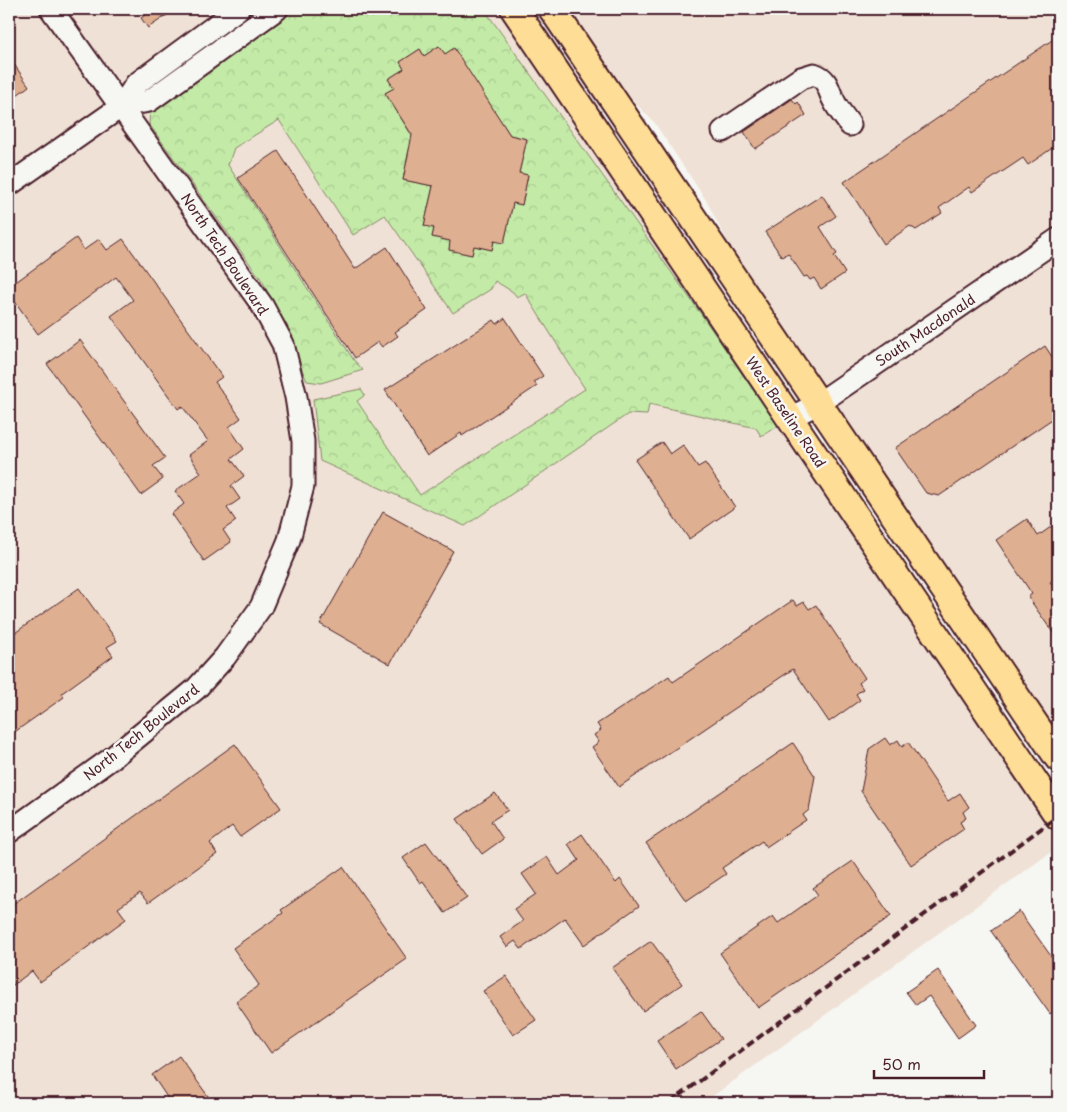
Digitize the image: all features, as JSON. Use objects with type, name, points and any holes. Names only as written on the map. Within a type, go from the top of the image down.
[{"type":"main road","points":[[514,9],[564,59],[600,111],[610,116],[625,116]]},
{"type":"main road","name":"West Baseline Road","points":[[514,9],[1058,816]]},
{"type":"main road","points":[[552,9],[1058,758]]},
{"type":"main road","points":[[960,669],[986,651]]},
{"type":"street","name":"North Tech Boulevard","points":[[9,832],[112,758],[196,689],[225,657],[261,607],[289,540],[303,486],[302,432],[296,397],[282,344],[262,305],[122,106],[51,9]]},
{"type":"street","points":[[122,106],[150,101],[277,9]]},
{"type":"street","points":[[9,185],[122,106],[136,84],[236,11],[251,27]]},
{"type":"street","points":[[722,131],[807,74],[818,75],[832,92],[832,100],[850,125]]},
{"type":"street","name":"South Macdonald","points":[[790,418],[818,403],[1058,239]]},
{"type":"shaded area","points":[[9,9],[497,9],[1045,815],[1058,807],[1058,847],[703,1103],[9,1103]]},
{"type":"shaded area","points":[[569,9],[1058,9],[1058,576],[1050,582],[1058,594],[1058,734],[733,253],[706,200],[654,122],[621,89]]},
{"type":"green space","points":[[293,9],[484,9],[699,311],[778,426],[761,436],[756,428],[649,404],[647,415],[628,414],[465,526],[320,461],[313,399],[361,389],[365,395],[357,401],[420,495],[585,389],[525,293],[517,297],[513,292],[495,281],[491,289],[453,313],[385,215],[353,235],[279,120],[234,148],[228,165],[353,359],[363,370],[321,383],[307,381],[263,282],[149,124],[150,110]],"holes":[[[439,46],[445,54],[454,49],[510,135],[527,139],[519,173],[528,175],[522,205],[513,203],[504,243],[494,241],[492,250],[474,246],[472,255],[449,250],[450,241],[432,237],[434,228],[424,225],[433,186],[403,180],[409,149],[419,147],[385,93],[394,88],[388,79],[404,69],[400,62],[420,49],[424,56]]]},
{"type":"building","points":[[153,9],[176,9],[148,28],[141,18]]},
{"type":"building","points":[[1058,36],[1058,144],[1028,165],[1023,158],[972,192],[969,187],[939,208],[942,213],[916,230],[910,226],[884,244],[844,182]]},
{"type":"building","points":[[439,46],[445,54],[454,48],[510,135],[527,139],[519,173],[528,175],[522,205],[513,203],[504,243],[494,241],[492,250],[474,246],[472,255],[449,250],[450,241],[432,237],[434,228],[424,226],[433,186],[403,180],[412,135],[385,93],[394,88],[388,79],[404,69],[400,62],[420,49],[424,56]]},
{"type":"building","points":[[9,57],[29,86],[9,101]]},
{"type":"building","points":[[792,99],[796,104],[798,102],[806,115],[755,149],[744,132]]},
{"type":"building","points":[[278,151],[355,269],[387,247],[427,310],[395,332],[398,336],[382,347],[378,342],[355,358],[238,178]]},
{"type":"building","points":[[822,195],[836,216],[820,227],[837,254],[834,256],[845,273],[821,289],[814,278],[810,280],[807,276],[804,277],[788,253],[782,257],[765,232]]},
{"type":"building","points":[[76,238],[84,250],[99,239],[107,250],[123,239],[222,377],[215,382],[241,418],[229,427],[244,449],[231,459],[244,476],[231,486],[240,499],[227,508],[236,521],[223,530],[231,542],[204,561],[171,514],[184,504],[175,491],[201,473],[189,455],[208,441],[182,406],[178,409],[111,316],[133,300],[116,277],[38,334],[9,293],[9,287]]},
{"type":"building","points":[[505,318],[543,376],[534,382],[537,386],[462,436],[461,433],[427,456],[385,390],[494,320],[497,324]]},
{"type":"building","points":[[80,340],[165,458],[153,466],[163,479],[141,495],[47,364]]},
{"type":"building","points":[[1045,346],[1058,366],[1058,415],[939,496],[926,493],[895,448]]},
{"type":"building","points":[[662,442],[670,454],[683,445],[698,467],[705,463],[735,507],[689,539],[635,460]]},
{"type":"building","points":[[383,512],[453,551],[390,664],[320,624]]},
{"type":"building","points":[[1027,519],[1038,536],[1058,522],[1058,576],[1050,582],[1058,593],[1058,640],[1028,597],[1032,594],[996,540]]},
{"type":"building","points":[[79,588],[117,641],[107,647],[113,656],[62,693],[64,697],[9,736],[9,637]]},
{"type":"building","points":[[793,600],[797,606],[804,602],[809,609],[816,605],[865,678],[859,683],[863,689],[856,694],[860,700],[829,722],[793,669],[619,787],[592,747],[599,742],[594,735],[601,730],[597,724],[669,676],[673,682]]},
{"type":"building","points":[[885,738],[890,745],[898,740],[902,747],[908,742],[948,801],[960,793],[969,807],[963,812],[966,818],[960,822],[964,829],[911,865],[861,791],[869,749]]},
{"type":"building","points":[[793,743],[815,776],[809,810],[803,815],[806,820],[766,847],[762,841],[722,868],[726,874],[686,901],[646,843]]},
{"type":"building","points":[[235,744],[281,808],[240,837],[232,826],[210,843],[217,854],[148,903],[140,893],[118,908],[126,919],[40,982],[32,971],[9,988],[9,907]]},
{"type":"building","points":[[495,793],[508,810],[491,821],[503,839],[482,854],[457,819]]},
{"type":"building","points":[[582,834],[616,883],[620,879],[639,906],[584,945],[565,918],[521,949],[515,941],[507,947],[500,937],[523,921],[514,909],[536,894],[522,874],[547,857],[559,875],[579,860],[568,844]]},
{"type":"building","points":[[426,842],[467,898],[445,913],[423,881],[420,883],[403,858]]},
{"type":"building","points":[[853,861],[891,916],[758,1008],[720,953],[773,916],[778,923],[818,895],[813,888]]},
{"type":"building","points":[[343,867],[407,959],[271,1053],[236,1002],[259,985],[233,948],[283,913],[281,910]]},
{"type":"building","points":[[1019,911],[1058,966],[1058,1008],[1050,1014],[991,931]]},
{"type":"building","points":[[651,941],[682,984],[643,1011],[612,968]]},
{"type":"building","points":[[938,970],[976,1025],[958,1038],[929,996],[916,1005],[906,992]]},
{"type":"building","points":[[506,976],[536,1020],[513,1035],[483,991]]},
{"type":"building","points":[[701,1011],[721,1039],[676,1069],[657,1041]]},
{"type":"building","points":[[179,1056],[213,1103],[171,1103],[152,1075]]},
{"type":"railway","points":[[670,1103],[1058,816]]}]
